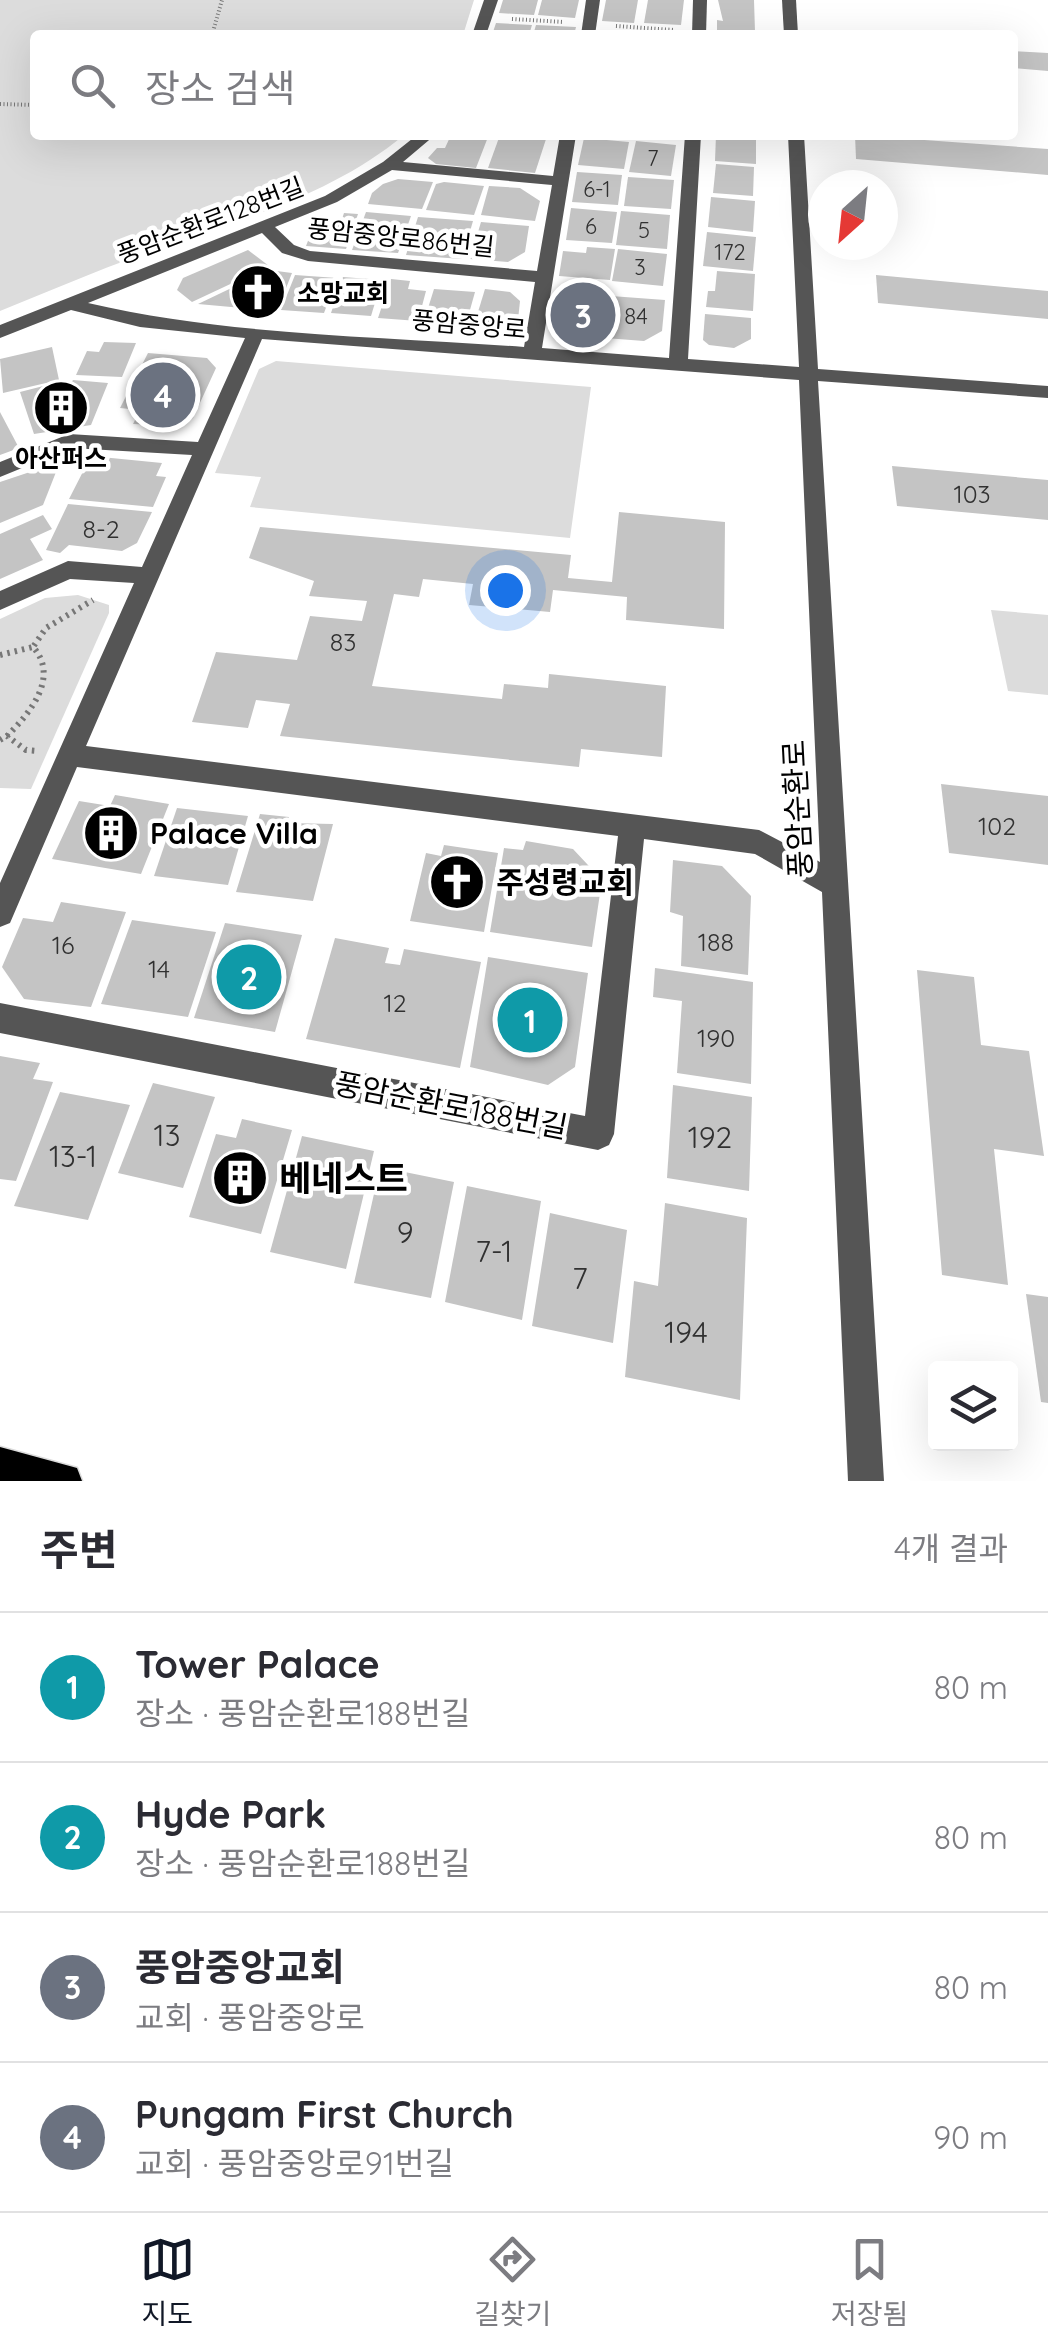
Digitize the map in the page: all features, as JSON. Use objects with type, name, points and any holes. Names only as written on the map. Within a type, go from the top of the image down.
[{"type":"main road","points":[[0,1465],[64,1481]]},
{"type":"street","points":[[481,30],[491,0]]},
{"type":"street","points":[[589,30],[593,0]]},
{"type":"street","points":[[698,30],[700,0]]},
{"type":"street","points":[[789,0],[791,30]]},
{"type":"street","name":"풍암순환로128번길","points":[[0,332],[330,199],[390,165],[421,140]]},
{"type":"street","points":[[532,354],[567,140]]},
{"type":"street","points":[[678,366],[693,140]]},
{"type":"street","name":"풍암순환로","points":[[796,140],[866,1481]]},
{"type":"street","points":[[390,165],[559,181]]},
{"type":"street","name":"풍암중앙로86번길","points":[[264,226],[288,248],[308,256],[542,277]]},
{"type":"street","name":"풍암중앙로","points":[[68,304],[140,321],[256,333],[1048,392]]},
{"type":"street","points":[[0,914],[58,754],[152,576],[256,333]]},
{"type":"street","points":[[0,470],[69,441],[205,449]]},
{"type":"street","points":[[0,601],[68,570],[152,576]]},
{"type":"street","points":[[58,754],[759,842],[833,884]]},
{"type":"street","name":"풍암순환로188번길","points":[[0,1018],[598,1134],[632,826]]},
{"type":"path","points":[[213,30],[222,0]]},
{"type":"path","points":[[0,104],[30,104]]},
{"type":"path","points":[[0,655],[33,647],[46,628],[95,598],[113,572]]},
{"type":"path","points":[[33,647],[44,659],[45,676],[28,716],[3,738],[26,750],[58,754]]},
{"type":"shaded area","points":[[0,0],[474,0],[465,30],[30,30],[30,140],[397,140],[346,174],[283,204],[113,265],[0,311]]},
{"type":"shaded area","points":[[276,361],[591,387],[570,538],[250,507],[261,477],[215,473],[259,369]]},
{"type":"shaded area","points":[[78,595],[109,605],[109,613],[31,789],[0,788],[0,619],[45,598]]},
{"type":"shaded area","points":[[991,610],[1048,615],[1048,695],[1008,691]]},
{"type":"building","points":[[503,0],[538,0],[534,15],[499,13]]},
{"type":"building","points":[[542,0],[579,0],[575,18],[538,15]]},
{"type":"building","points":[[606,0],[638,0],[634,23],[602,21]]},
{"type":"building","points":[[648,0],[684,0],[681,25],[644,23]]},
{"type":"building","points":[[718,0],[754,0],[755,30],[717,30],[717,20],[723,21]]},
{"type":"building","points":[[496,23],[532,25],[530,30],[494,30]]},
{"type":"building","points":[[536,25],[576,27],[575,30],[534,30]]},
{"type":"building","points":[[1018,51],[1048,53],[1048,71],[1018,68]]},
{"type":"building","points":[[449,140],[487,140],[476,168],[436,164],[428,158],[437,148],[445,148]]},
{"type":"building","points":[[498,140],[546,140],[535,173],[488,168]]},
{"type":"building","points":[[584,140],[629,142],[624,169],[578,165]]},
{"type":"building","points":[[716,140],[756,140],[756,164],[715,161]]},
{"type":"building","points":[[855,140],[924,140],[1048,149],[1048,175],[856,159]]},
{"type":"building","points":[[636,141],[676,145],[671,176],[629,172]]},
{"type":"building","points":[[716,164],[754,167],[753,196],[713,193]]},
{"type":"building","points":[[577,172],[622,175],[618,205],[572,202]]},
{"type":"building","points":[[628,177],[674,180],[671,209],[624,206]]},
{"type":"building","points":[[398,179],[433,182],[422,209],[368,204],[372,193]]},
{"type":"building","points":[[436,184],[484,186],[474,215],[426,210]]},
{"type":"building","points":[[489,186],[520,188],[540,201],[535,221],[481,215]]},
{"type":"building","points":[[711,197],[755,201],[753,232],[708,227]]},
{"type":"building","points":[[571,208],[617,212],[612,243],[566,240]]},
{"type":"building","points":[[621,211],[670,215],[667,249],[616,245]]},
{"type":"building","points":[[366,212],[411,216],[398,253],[352,250]]},
{"type":"building","points":[[344,213],[358,214],[346,249],[306,246],[316,220],[341,222]]},
{"type":"building","points":[[418,217],[473,221],[462,259],[406,255]]},
{"type":"building","points":[[481,222],[529,226],[525,252],[508,262],[470,259]]},
{"type":"building","points":[[707,232],[756,237],[753,271],[703,266]]},
{"type":"building","points":[[587,247],[615,249],[610,280],[559,276],[563,251],[586,253]]},
{"type":"building","points":[[618,249],[667,254],[663,286],[612,281]]},
{"type":"building","points":[[248,250],[269,266],[192,302],[177,290],[183,278]]},
{"type":"building","points":[[269,270],[292,273],[277,311],[198,304]]},
{"type":"building","points":[[717,271],[755,274],[753,311],[706,307],[708,291],[715,291]]},
{"type":"building","points":[[295,275],[337,278],[324,313],[281,310]]},
{"type":"building","points":[[876,275],[1048,291],[1048,319],[878,303]]},
{"type":"building","points":[[343,277],[382,280],[371,316],[331,313]]},
{"type":"building","points":[[391,279],[410,281],[408,289],[426,291],[418,321],[378,318]]},
{"type":"building","points":[[434,289],[475,292],[466,324],[424,321]]},
{"type":"building","points":[[485,289],[510,292],[520,301],[518,320],[503,328],[474,325]]},
{"type":"building","points":[[560,291],[604,294],[598,340],[559,336],[553,330]]},
{"type":"building","points":[[611,296],[665,300],[662,331],[644,341],[605,338]]},
{"type":"building","points":[[705,314],[751,318],[751,339],[734,348],[709,345],[703,340]]},
{"type":"building","points":[[104,342],[136,343],[122,377],[76,375],[87,351],[99,352]]},
{"type":"building","points":[[52,347],[59,380],[3,393],[0,359]]},
{"type":"building","points":[[148,353],[207,358],[216,368],[193,418],[175,426],[133,424],[140,410],[120,408]]},
{"type":"building","name":"아산퍼스","points":[[73,380],[108,383],[91,425],[34,434],[20,392],[59,382],[69,386]]},
{"type":"building","points":[[0,412],[19,448],[0,455]]},
{"type":"building","points":[[91,456],[162,463],[156,476],[166,477],[153,507],[69,499]]},
{"type":"building","points":[[60,462],[43,505],[0,523],[0,482]]},
{"type":"building","points":[[892,466],[1048,480],[1048,520],[897,506]]},
{"type":"building","points":[[68,504],[152,512],[137,543],[122,551],[69,545],[60,553],[46,550]]},
{"type":"building","points":[[619,512],[725,522],[724,629],[626,620],[627,597],[553,590],[550,612],[469,605],[473,584],[423,579],[419,597],[394,594],[372,686],[502,699],[504,684],[548,688],[549,674],[666,686],[662,757],[581,749],[579,767],[280,736],[290,704],[256,700],[248,728],[192,722],[216,652],[297,660],[310,616],[362,621],[367,601],[309,596],[314,581],[249,558],[260,527],[571,555],[568,578],[612,582]]},
{"type":"building","points":[[43,515],[52,529],[30,539],[43,560],[0,579],[0,534]]},
{"type":"building","points":[[941,784],[1048,796],[1048,865],[949,853]]},
{"type":"building","name":"Palace Villa","points":[[115,795],[169,804],[141,874],[52,859],[79,801],[110,806]]},
{"type":"building","points":[[177,808],[248,816],[228,885],[154,876]]},
{"type":"building","points":[[260,814],[289,817],[287,823],[333,824],[313,901],[236,892]]},
{"type":"building","points":[[526,841],[573,849],[602,880],[592,947],[490,932],[504,848],[523,850]]},
{"type":"building","points":[[444,845],[498,853],[484,932],[410,921],[426,853],[441,856]]},
{"type":"building","points":[[673,860],[722,866],[751,896],[748,975],[681,966],[683,916],[670,912]]},
{"type":"building","points":[[61,902],[126,912],[91,1007],[24,999],[2,967],[23,918],[53,922]]},
{"type":"building","points":[[132,920],[216,932],[188,1017],[101,1004]]},
{"type":"building","points":[[225,923],[302,935],[275,1032],[194,1018]]},
{"type":"building","points":[[335,938],[389,948],[385,963],[400,965],[404,949],[481,962],[460,1068],[306,1039]]},
{"type":"building","points":[[488,957],[588,973],[575,1067],[548,1085],[470,1067]]},
{"type":"building","points":[[655,968],[753,982],[751,1084],[677,1073],[682,1001],[653,997]]},
{"type":"building","points":[[917,970],[974,977],[981,1045],[1029,1051],[1044,1156],[994,1149],[1008,1285],[942,1275]]},
{"type":"building","points":[[0,1056],[40,1063],[33,1079],[53,1082],[16,1181],[0,1179]]},
{"type":"building","points":[[153,1083],[215,1097],[183,1188],[118,1173]]},
{"type":"building","points":[[673,1085],[752,1097],[749,1191],[667,1178]]},
{"type":"building","points":[[60,1092],[130,1105],[88,1220],[14,1206]]},
{"type":"building","name":"베네스트","points":[[242,1119],[292,1130],[261,1234],[189,1217],[216,1134],[236,1138]]},
{"type":"building","points":[[302,1136],[374,1151],[346,1269],[270,1252]]},
{"type":"building","points":[[380,1167],[454,1182],[431,1298],[354,1283]]},
{"type":"building","points":[[467,1186],[541,1201],[522,1320],[445,1302]]},
{"type":"building","points":[[665,1203],[747,1218],[740,1400],[625,1377],[634,1281],[658,1286]]},
{"type":"building","points":[[550,1213],[627,1230],[613,1343],[532,1326]]},
{"type":"building","points":[[1026,1294],[1048,1297],[1048,1403],[1041,1402]]},
{"type":"place","name":"소망교회","points":[[258,292]]},
{"type":"place","name":"풍암중앙교회","points":[[583,315]]},
{"type":"place","name":"Pungam First Church","points":[[163,395]]},
{"type":"place","name":"아산퍼스","points":[[61,408]]},
{"type":"place","name":"Palace Villa","points":[[111,833]]},
{"type":"place","name":"주성령교회","points":[[457,882]]},
{"type":"place","name":"Hyde Park","points":[[249,977]]},
{"type":"place","name":"Tower Palace","points":[[530,1020]]},
{"type":"place","name":"베네스트","points":[[240,1178]]}]
